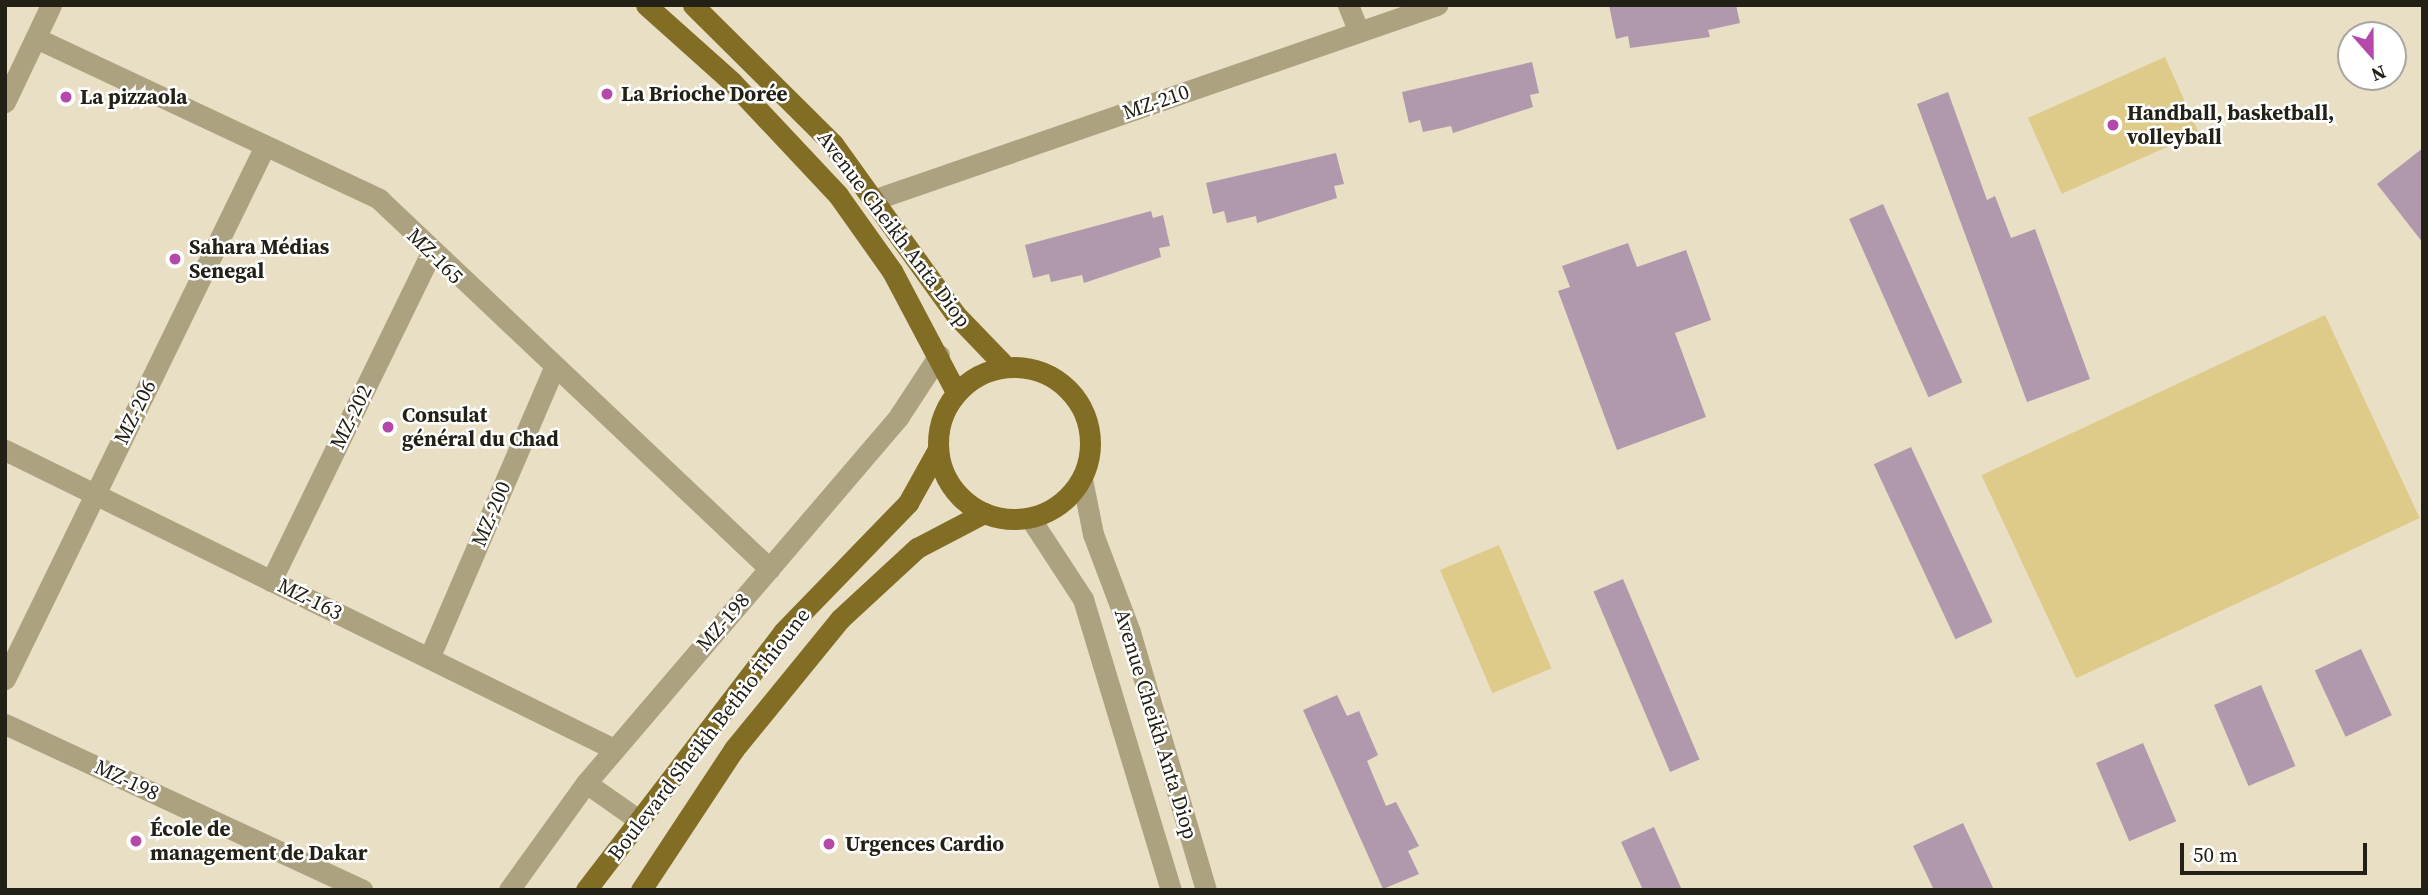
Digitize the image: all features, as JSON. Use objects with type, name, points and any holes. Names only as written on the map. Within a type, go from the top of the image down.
[{"type":"main road","name":"Avenue Cheikh Anta Diop","points":[[646,5],[733,82],[838,195],[892,271],[939,355],[956,392]]},
{"type":"main road","name":"Avenue Cheikh Anta Diop","points":[[693,5],[810,120],[876,199],[951,307],[1005,366]]},
{"type":"main road","points":[[1005,366],[1052,375],[1078,400],[1091,433],[1082,479],[1051,510],[1030,518],[984,513],[952,488],[938,449],[945,409],[956,392],[1005,366]]},
{"type":"main road","name":"Boulevard Sheikh Bethio Thioune","points":[[586,890],[783,632],[908,503],[938,449]]},
{"type":"main road","name":"Boulevard Sheikh Bethio Thioune","points":[[641,890],[734,749],[840,619],[917,548],[984,513]]},
{"type":"street","points":[[5,102],[51,5]]},
{"type":"street","points":[[1348,5],[1359,32]]},
{"type":"street","name":"MZ-210","points":[[876,199],[1437,5]]},
{"type":"street","name":"MZ-165","points":[[36,38],[379,199],[553,370],[770,569]]},
{"type":"street","name":"MZ-206","points":[[5,679],[265,146]]},
{"type":"street","name":"MZ-202","points":[[271,581],[431,253]]},
{"type":"street","name":"MZ-198","points":[[509,890],[586,783],[899,416],[939,355]]},
{"type":"street","name":"MZ-200","points":[[429,658],[553,370]]},
{"type":"street","name":"MZ-163","points":[[5,450],[614,749]]},
{"type":"street","name":"Avenue Cheikh Anta Diop","points":[[1082,479],[1093,534],[1154,706],[1206,890]]},
{"type":"street","name":"Avenue Cheikh Anta Diop","points":[[1030,518],[1083,599],[1171,890]]},
{"type":"street","name":"MZ-198","points":[[5,724],[362,890]]},
{"type":"street","points":[[586,783],[640,821]]},
{"type":"shaded area","name":"Handball, basketball, volleyball","points":[[2165,57],[2199,133],[2062,194],[2028,118]]},
{"type":"shaded area","points":[[2325,315],[2420,518],[2076,678],[1982,475]]},
{"type":"shaded area","points":[[1499,545],[1551,668],[1492,693],[1440,570]]},
{"type":"building","points":[[1609,5],[1736,5],[1740,23],[1708,30],[1710,37],[1630,48],[1628,36],[1616,39]]},
{"type":"building","points":[[1532,62],[1539,93],[1530,95],[1533,107],[1453,133],[1451,126],[1423,132],[1420,120],[1409,123],[1402,92]]},
{"type":"building","points":[[1948,92],[1987,200],[1995,196],[2011,238],[2035,229],[2090,379],[2027,402],[1917,104]]},
{"type":"building","points":[[2423,148],[2423,243],[2377,184]]},
{"type":"building","points":[[1336,153],[1344,184],[1334,186],[1337,198],[1257,223],[1256,216],[1227,223],[1224,211],[1213,214],[1206,183]]},
{"type":"building","points":[[1883,204],[1962,382],[1929,397],[1849,219]]},
{"type":"building","points":[[1151,211],[1153,218],[1163,215],[1170,246],[1159,248],[1161,257],[1084,283],[1082,275],[1051,282],[1049,274],[1033,278],[1025,245]]},
{"type":"building","points":[[1628,243],[1637,267],[1686,250],[1711,320],[1675,333],[1706,417],[1617,450],[1558,291],[1570,287],[1562,266]]},
{"type":"building","points":[[1911,447],[1993,622],[1955,639],[1874,464]]},
{"type":"building","points":[[1623,579],[1700,759],[1670,772],[1594,592]]},
{"type":"building","points":[[2361,649],[2392,715],[2346,737],[2315,671]]},
{"type":"building","points":[[2261,685],[2295,766],[2248,786],[2214,705]]},
{"type":"building","points":[[1337,695],[1347,716],[1359,711],[1378,755],[1367,761],[1386,806],[1396,802],[1419,846],[1408,851],[1419,874],[1383,889],[1303,710]]},
{"type":"building","points":[[2143,743],[2176,821],[2129,841],[2096,763]]},
{"type":"building","points":[[1963,823],[1994,890],[1934,890],[1913,846]]},
{"type":"building","points":[[1654,827],[1682,890],[1643,890],[1621,842]]},
{"type":"place","name":"La Brioche Dorée","points":[[607,94]]},
{"type":"place","name":"La pizzaola","points":[[66,97]]},
{"type":"place","name":"Handball, basketball, volleyball","points":[[2113,125]]},
{"type":"place","name":"Sahara Médias Senegal","points":[[175,259]]},
{"type":"place","name":"Consulat général du Chad","points":[[388,427]]},
{"type":"place","name":"École de management de Dakar","points":[[136,841]]},
{"type":"place","name":"Urgences Cardio","points":[[829,844]]}]
